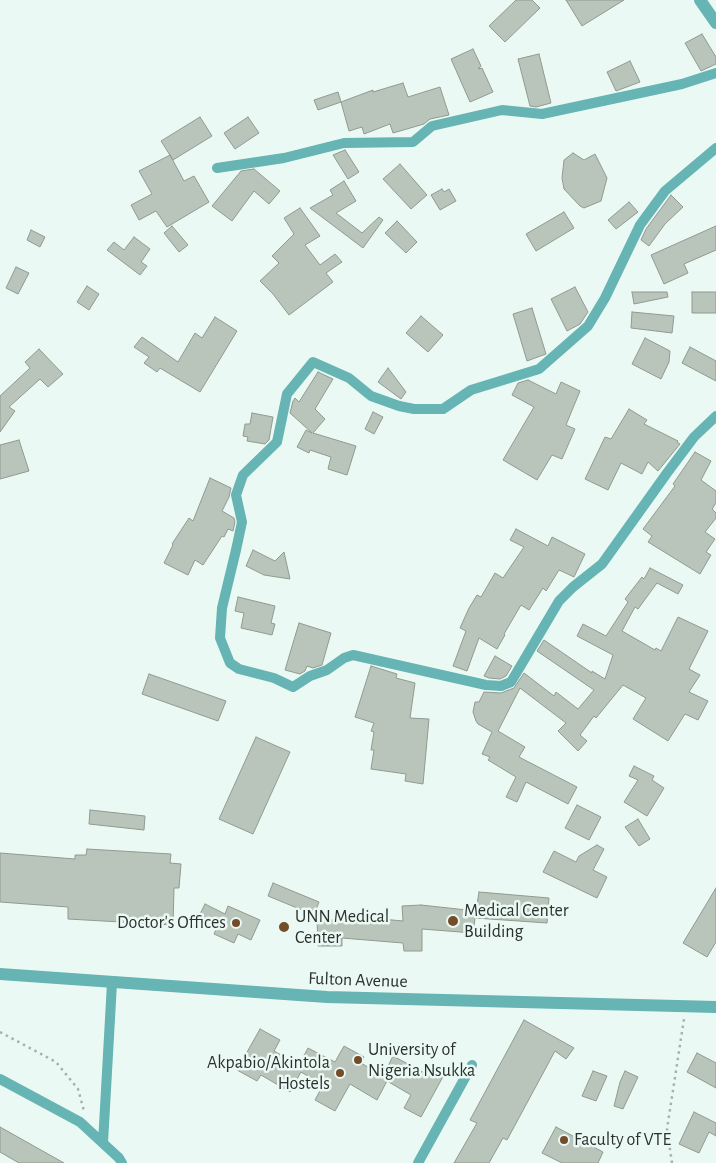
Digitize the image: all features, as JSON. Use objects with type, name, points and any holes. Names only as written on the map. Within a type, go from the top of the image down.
[{"type":"street","points":[[700,0],[716,23]]},
{"type":"street","points":[[217,168],[284,158],[344,142],[413,142],[432,126],[502,110],[542,114],[682,84],[716,73]]},
{"type":"street","points":[[716,148],[665,190],[640,226],[605,298],[588,326],[539,369],[471,390],[444,409],[414,409],[398,406],[371,396],[349,378],[313,362],[287,394],[276,442],[243,475],[236,495],[242,522],[222,608],[220,638],[230,663],[239,669],[274,678],[292,688],[310,676],[327,670],[344,658],[353,655],[486,684],[500,686],[511,682],[559,601],[572,587],[602,564],[694,437],[716,416]]},
{"type":"street","name":"Fulton Avenue","points":[[0,974],[327,997],[716,1007]]},
{"type":"street","points":[[103,1143],[112,983]]},
{"type":"street","points":[[418,1163],[472,1065]]},
{"type":"street","points":[[0,1079],[80,1122],[122,1163]]},
{"type":"path","points":[[672,1163],[667,1129],[686,1006]]},
{"type":"path","points":[[0,1032],[56,1062],[78,1089],[91,1132]]},
{"type":"building","points":[[516,0],[532,0],[540,8],[505,42],[489,26]]},
{"type":"building","points":[[566,0],[624,0],[582,26]]},
{"type":"building","points":[[702,34],[716,57],[716,64],[701,71],[685,43]]},
{"type":"building","points":[[473,49],[481,66],[478,69],[482,68],[493,92],[470,102],[451,59]]},
{"type":"building","points":[[539,54],[551,103],[536,107],[530,106],[518,59]]},
{"type":"building","points":[[630,61],[640,82],[616,91],[607,72]]},
{"type":"building","points":[[403,83],[408,97],[440,87],[449,115],[430,119],[424,124],[393,133],[390,124],[364,134],[362,127],[349,131],[341,102],[373,90],[373,92]]},
{"type":"building","points":[[338,92],[341,102],[318,110],[314,100]]},
{"type":"building","points":[[200,117],[212,136],[173,160],[161,141]]},
{"type":"building","points":[[248,117],[259,133],[235,149],[224,133]]},
{"type":"building","points":[[345,150],[359,172],[348,179],[333,155]]},
{"type":"building","points":[[573,153],[584,160],[595,154],[607,178],[601,201],[584,208],[564,189],[562,178],[564,160]]},
{"type":"building","points":[[170,155],[184,181],[194,176],[209,202],[167,227],[156,211],[139,220],[131,205],[152,194],[139,171]]},
{"type":"building","points":[[400,164],[427,195],[411,209],[383,179]]},
{"type":"building","points":[[254,169],[280,191],[269,204],[254,191],[232,221],[212,206],[241,171]]},
{"type":"building","points":[[344,181],[356,201],[336,213],[362,233],[379,217],[383,220],[363,248],[310,208],[333,195],[330,190]]},
{"type":"building","points":[[442,189],[444,192],[449,189],[456,201],[440,210],[431,195]]},
{"type":"building","points":[[671,195],[683,207],[665,224],[649,246],[641,240],[646,229]]},
{"type":"building","points":[[629,202],[638,212],[616,229],[608,220]]},
{"type":"building","points":[[300,208],[320,236],[305,245],[320,265],[335,254],[342,262],[326,273],[333,282],[289,315],[260,281],[279,263],[272,256],[294,234],[284,218]]},
{"type":"building","points":[[564,212],[574,228],[536,251],[526,234]]},
{"type":"building","points":[[397,221],[417,242],[406,253],[385,233]]},
{"type":"building","points":[[172,226],[188,245],[179,252],[164,233]]},
{"type":"building","points":[[716,226],[716,250],[684,264],[688,273],[664,284],[651,255]]},
{"type":"building","points":[[31,230],[45,237],[40,247],[27,240]]},
{"type":"building","points":[[134,237],[150,249],[141,262],[147,266],[140,275],[107,250],[114,242],[124,250]]},
{"type":"building","points":[[16,267],[29,273],[18,294],[6,288]]},
{"type":"building","points":[[87,286],[99,294],[89,310],[77,302]]},
{"type":"building","points":[[575,287],[588,312],[580,324],[567,331],[551,299]]},
{"type":"building","points":[[632,292],[667,292],[668,297],[634,304]]},
{"type":"building","points":[[692,292],[716,292],[716,313],[692,313]]},
{"type":"building","points":[[532,308],[546,354],[527,361],[513,314]]},
{"type":"building","points":[[632,312],[674,316],[672,333],[631,328]]},
{"type":"building","points":[[421,316],[443,335],[428,352],[406,333]]},
{"type":"building","points":[[215,317],[237,331],[200,392],[160,368],[157,372],[144,363],[149,357],[134,347],[142,337],[178,362],[195,333],[202,338]]},
{"type":"building","points":[[645,338],[670,351],[669,362],[661,379],[632,364]]},
{"type":"building","points":[[690,347],[716,361],[716,381],[682,363]]},
{"type":"building","points":[[39,349],[63,374],[48,387],[40,379],[9,407],[15,411],[0,432],[0,396],[30,368],[25,362]]},
{"type":"building","points":[[388,368],[406,392],[401,399],[378,382]]},
{"type":"building","points":[[318,372],[333,379],[315,409],[325,419],[313,433],[356,446],[347,475],[328,469],[331,457],[310,450],[309,453],[297,447],[306,430],[312,433],[290,413],[293,401],[295,398],[299,402]]},
{"type":"building","points":[[528,380],[556,394],[561,382],[580,391],[566,425],[575,429],[562,459],[552,455],[537,480],[503,460],[534,407],[512,395],[518,383]]},
{"type":"building","points":[[629,409],[647,420],[644,424],[678,441],[680,444],[658,471],[648,462],[642,474],[621,463],[608,490],[585,479],[605,437],[611,439]]},
{"type":"building","points":[[373,412],[383,417],[374,434],[365,429]]},
{"type":"building","points":[[252,413],[273,417],[269,440],[265,444],[247,441],[248,437],[243,436],[245,424],[250,424]]},
{"type":"building","points":[[19,440],[29,471],[0,479],[0,445]]},
{"type":"building","points":[[695,452],[711,461],[701,480],[716,491],[716,503],[712,509],[716,513],[716,518],[705,532],[715,539],[706,552],[711,555],[700,574],[648,542],[652,536],[643,529],[675,486],[673,484]]},
{"type":"building","points":[[210,478],[231,488],[222,511],[234,518],[233,531],[228,529],[203,565],[195,560],[188,575],[164,563],[172,544],[189,518],[193,521]]},
{"type":"building","points":[[516,529],[548,546],[552,537],[585,554],[574,577],[559,570],[546,591],[543,588],[529,610],[521,605],[497,649],[479,638],[467,671],[453,666],[466,631],[460,628],[469,608],[477,595],[481,597],[495,573],[503,578],[524,547],[510,540]]},
{"type":"building","points":[[253,550],[275,561],[284,552],[290,579],[264,575],[246,566]]},
{"type":"building","points":[[650,568],[683,585],[678,594],[657,583],[638,609],[635,607],[622,631],[655,650],[656,648],[661,651],[678,617],[708,631],[689,669],[700,675],[689,692],[708,701],[698,720],[685,714],[668,741],[633,719],[646,698],[623,685],[596,718],[594,716],[580,735],[587,741],[578,751],[558,731],[566,723],[520,688],[498,731],[525,747],[519,757],[577,787],[568,804],[526,782],[517,802],[506,797],[516,777],[488,760],[490,757],[482,754],[492,732],[476,721],[473,712],[475,702],[479,702],[484,692],[501,693],[514,688],[524,673],[554,696],[556,692],[578,709],[594,690],[537,651],[544,640],[592,673],[592,671],[605,679],[613,655],[577,636],[583,624],[606,636],[628,602],[625,599],[642,577],[644,579]]},
{"type":"building","points":[[238,597],[275,606],[271,623],[275,624],[272,635],[241,628],[244,613],[235,611]]},
{"type":"building","points":[[299,623],[331,633],[322,665],[313,668],[307,666],[305,671],[300,674],[285,670]]},
{"type":"building","points":[[495,656],[512,666],[506,676],[500,679],[484,676]]},
{"type":"building","points":[[371,666],[397,674],[396,678],[415,683],[410,718],[429,719],[423,784],[405,781],[406,774],[371,769],[374,750],[371,750],[374,732],[371,731],[374,723],[355,717]]},
{"type":"building","points":[[149,674],[226,701],[218,721],[142,694]]},
{"type":"building","points":[[256,737],[290,752],[253,834],[219,819]]},
{"type":"building","points":[[634,766],[654,776],[652,780],[664,788],[647,816],[624,802],[638,780],[629,776]]},
{"type":"building","points":[[577,805],[601,817],[589,840],[565,828]]},
{"type":"building","points":[[90,810],[145,816],[144,830],[89,824]]},
{"type":"building","points":[[638,819],[650,839],[639,846],[625,827]]},
{"type":"building","points":[[597,845],[604,849],[593,870],[607,877],[597,898],[543,872],[554,851],[576,862],[579,856]]},
{"type":"building","points":[[87,849],[171,854],[170,863],[181,864],[179,888],[174,888],[173,925],[68,919],[68,907],[0,902],[0,853],[75,859],[75,855],[86,855]]},
{"type":"building","points":[[273,883],[319,902],[314,915],[268,896]]},
{"type":"building","points":[[716,888],[716,942],[707,957],[683,943]]},
{"type":"building","points":[[479,892],[549,898],[547,923],[475,918]]},
{"type":"building","name":"Doctor's Offices","points":[[205,904],[225,914],[228,906],[260,920],[251,940],[238,934],[234,943],[214,934],[218,925],[199,916]]},
{"type":"building","points":[[421,905],[476,911],[473,933],[422,929],[422,951],[404,951],[403,943],[342,938],[342,946],[318,946],[317,920],[350,920],[350,916],[403,921],[402,906]]},
{"type":"building","points":[[524,1020],[574,1048],[566,1059],[555,1051],[507,1140],[503,1138],[489,1163],[454,1163],[477,1123],[470,1120]]},
{"type":"building","name":"Akpabio/Akintola Hostels","points":[[260,1029],[280,1040],[274,1051],[299,1065],[308,1048],[335,1062],[344,1046],[364,1057],[361,1063],[383,1076],[393,1056],[423,1072],[428,1064],[445,1073],[421,1117],[404,1108],[411,1095],[387,1081],[377,1100],[350,1084],[335,1111],[315,1100],[323,1085],[301,1072],[290,1092],[261,1075],[257,1081],[237,1070]]},
{"type":"building","points":[[697,1053],[716,1063],[716,1088],[687,1072]]},
{"type":"building","points":[[593,1071],[607,1076],[596,1101],[582,1096]]},
{"type":"building","points":[[625,1071],[638,1077],[623,1109],[614,1106]]},
{"type":"building","points":[[694,1112],[716,1123],[716,1136],[709,1132],[699,1153],[679,1144]]},
{"type":"building","points":[[0,1127],[64,1163],[19,1163],[0,1152]]},
{"type":"building","name":"Faculty of VTE","points":[[556,1127],[603,1152],[598,1163],[562,1163],[542,1153]]},
{"type":"place","name":"Medical Center Building","points":[[453,921]]},
{"type":"place","name":"Doctor's Offices","points":[[236,923]]},
{"type":"place","name":"UNN Medical Center","points":[[284,927]]},
{"type":"place","name":"University of Nigeria Nsukka","points":[[358,1060]]},
{"type":"place","name":"Akpabio/Akintola Hostels","points":[[340,1073]]},
{"type":"place","name":"Faculty of VTE","points":[[564,1140]]}]
